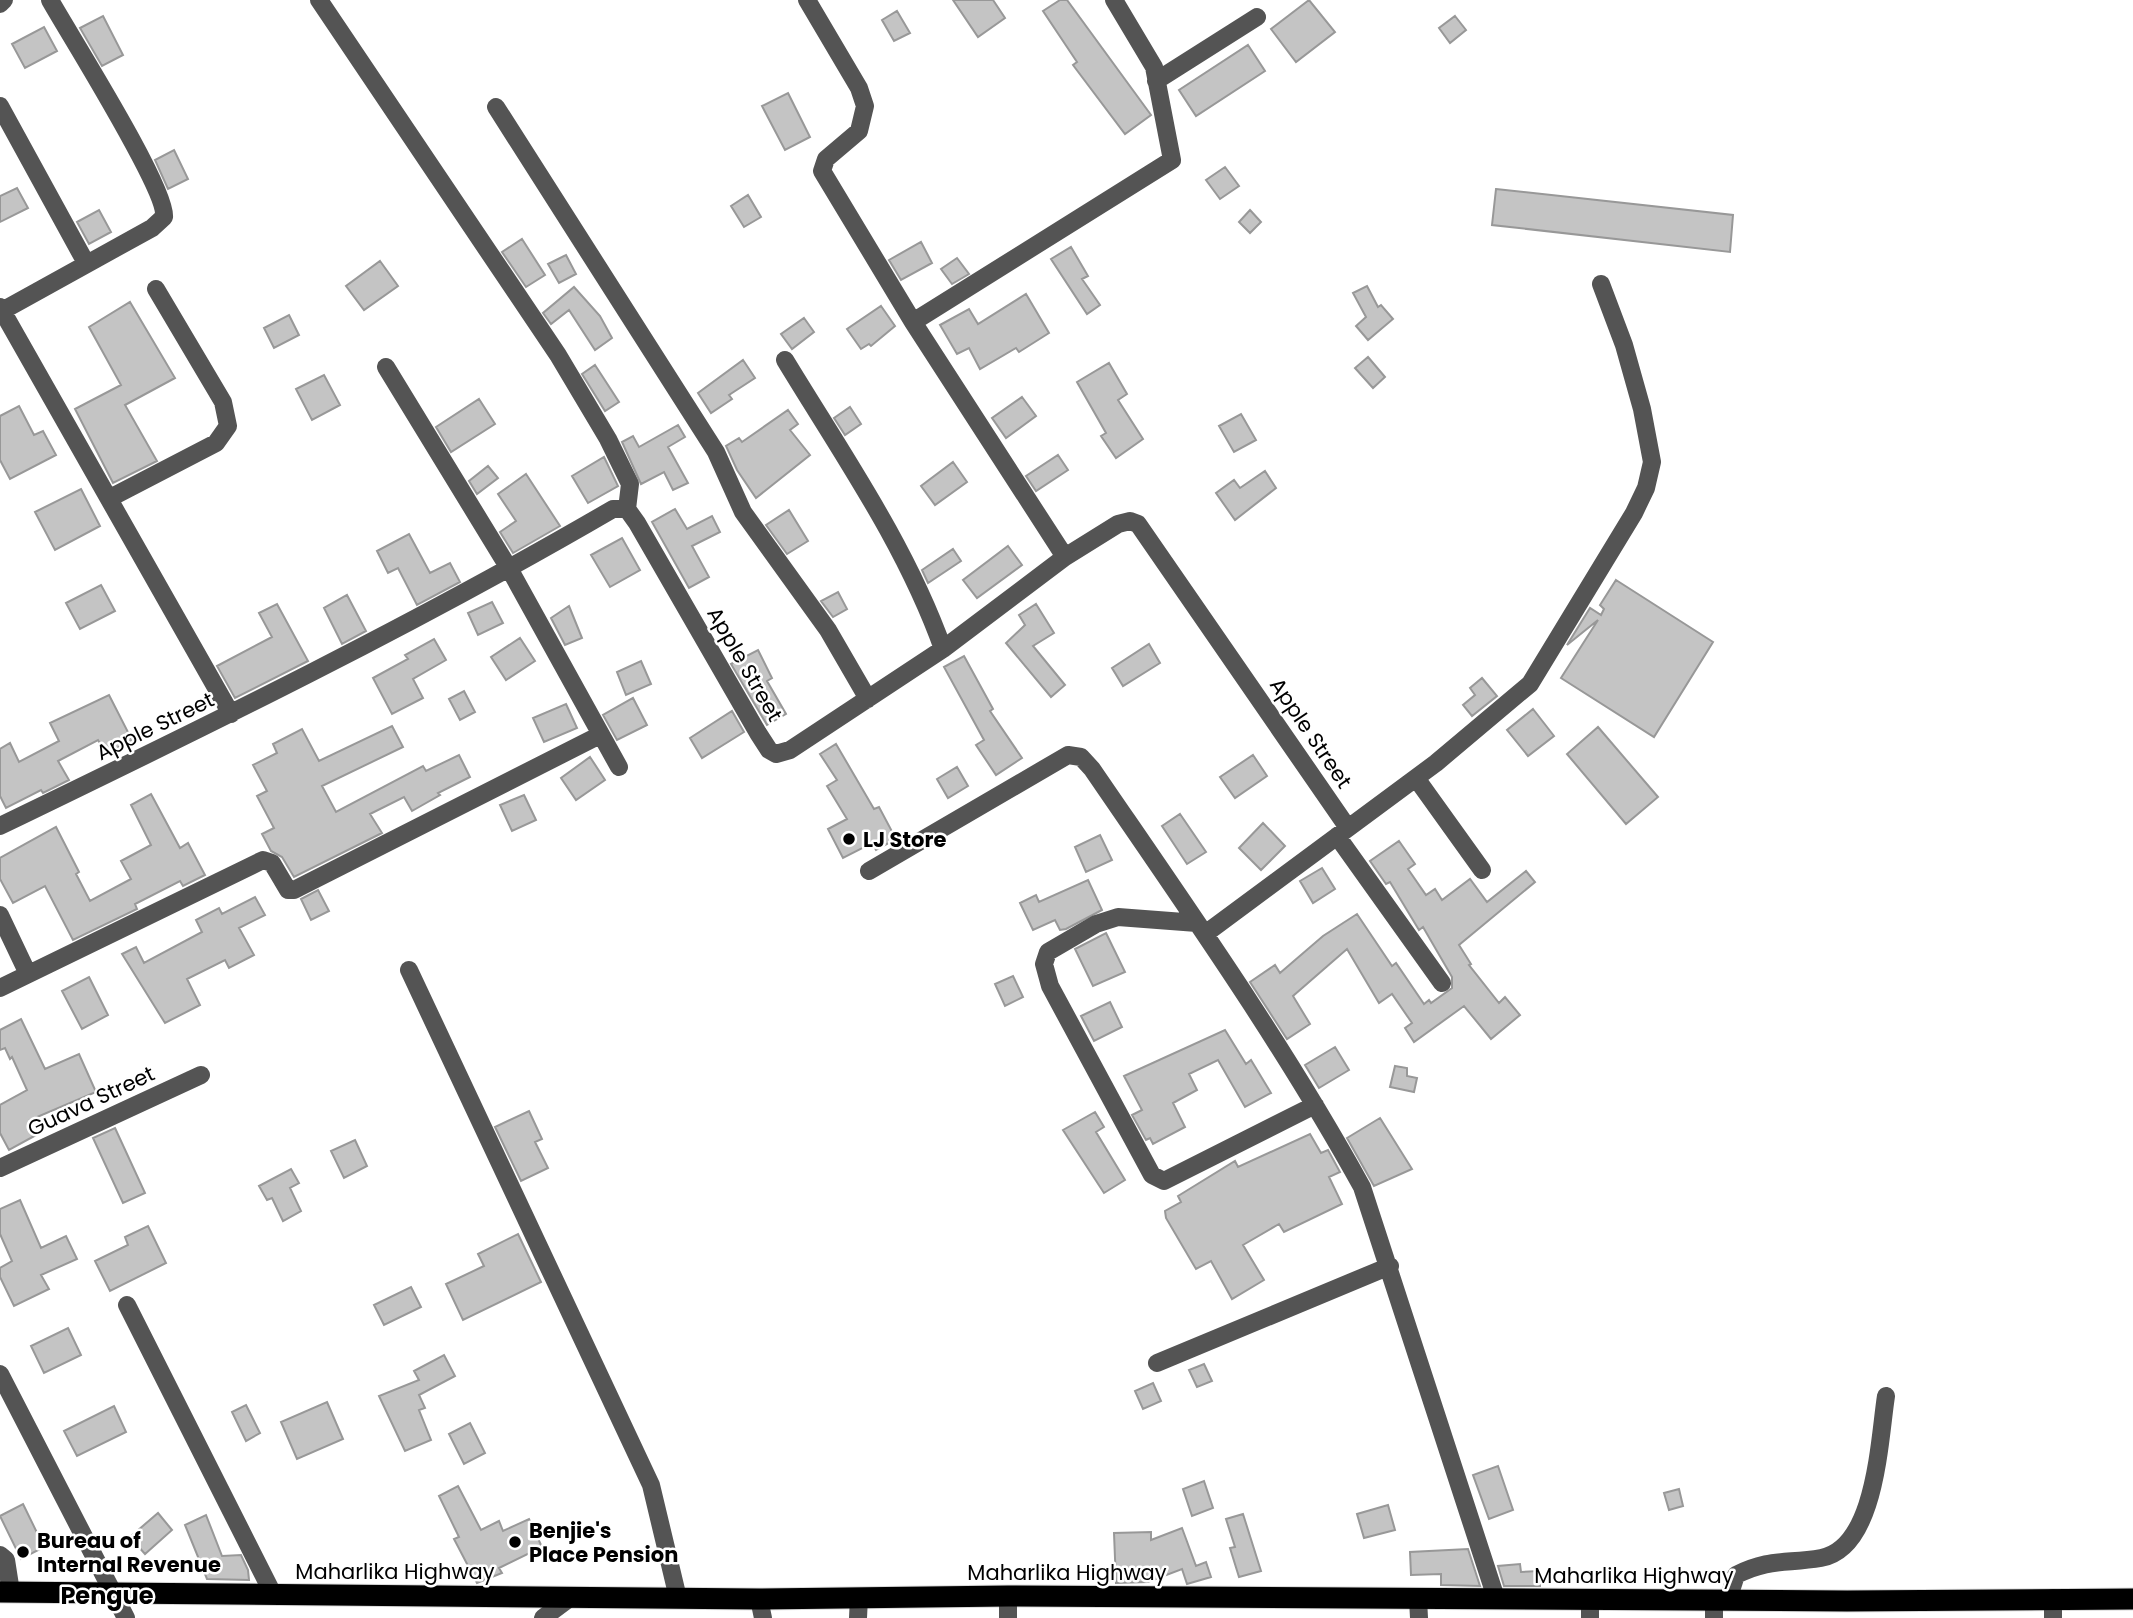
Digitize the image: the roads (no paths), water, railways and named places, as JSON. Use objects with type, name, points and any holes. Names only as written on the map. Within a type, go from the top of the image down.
[{"type":"highway","name":"Maharlika Highway","points":[[5,1592],[678,1598],[761,1609],[859,1608],[1008,1595],[1419,1608],[1496,1598],[1590,1608],[1665,1599],[1716,1604],[1847,1609],[2053,1608],[2133,1599]]},
{"type":"street","points":[[50,0],[165,204],[161,222],[1,310],[231,714]]},
{"type":"street","points":[[319,0],[585,399],[631,484],[627,509]]},
{"type":"street","points":[[807,0],[859,88],[865,106],[859,131],[826,159],[822,171],[913,321],[1065,557]]},
{"type":"street","points":[[913,321],[1172,160],[1154,67],[1114,0]]},
{"type":"street","points":[[1156,81],[1257,17]]},
{"type":"street","points":[[0,106],[86,263]]},
{"type":"street","points":[[496,107],[716,452],[743,512],[816,612],[868,699]]},
{"type":"street","points":[[1315,1105],[1164,1181],[1152,1175],[1050,986],[1044,964],[1048,952],[1096,924],[1118,916],[1201,929],[1416,778],[1530,684],[1646,488],[1651,462],[1642,410],[1624,345],[1601,284]]},
{"type":"street","points":[[110,498],[216,443],[228,426],[223,402],[156,289]]},
{"type":"street","points":[[785,360],[904,557],[928,607],[943,649]]},
{"type":"street","points":[[386,367],[510,569],[619,767]]},
{"type":"street","name":"Apple Street","points":[[0,826],[231,714],[510,569],[613,509],[627,509],[769,750],[776,754],[790,750],[943,649],[1065,557],[1123,522],[1130,521],[1144,530],[1342,832]]},
{"type":"street","points":[[0,988],[263,860],[272,863],[288,890],[294,890],[600,735]]},
{"type":"street","points":[[869,871],[1068,755],[1075,756],[1092,769],[1201,929],[1315,1105],[1363,1187],[1496,1598]]},
{"type":"street","points":[[1416,778],[1482,870]]},
{"type":"street","points":[[1342,832],[1442,983]]},
{"type":"street","points":[[0,915],[28,974]]},
{"type":"street","points":[[409,970],[651,1485],[678,1598]]},
{"type":"street","name":"Guava Street","points":[[0,1168],[201,1074]]},
{"type":"street","points":[[1157,1363],[1390,1266]]},
{"type":"street","points":[[127,1305],[274,1594]]},
{"type":"street","points":[[0,1374],[115,1592],[126,1618]]},
{"type":"street","points":[[1716,1604],[1736,1575],[1760,1564],[1824,1558],[1845,1547],[1855,1534],[1870,1499],[1886,1396]]},
{"type":"street","points":[[0,1555],[6,1559],[5,1592]]},
{"type":"street","points":[[1008,1595],[1008,1618]]},
{"type":"street","points":[[543,1618],[571,1597]]},
{"type":"place","name":"LJ Store","points":[[849,839]]},
{"type":"place","name":"Benjie's Place Pension","points":[[515,1542]]},
{"type":"place","name":"Bureau of Internal Revenue","points":[[23,1552]]},
{"type":"district","name":"Pengue","points":[[107,1595]]}]
